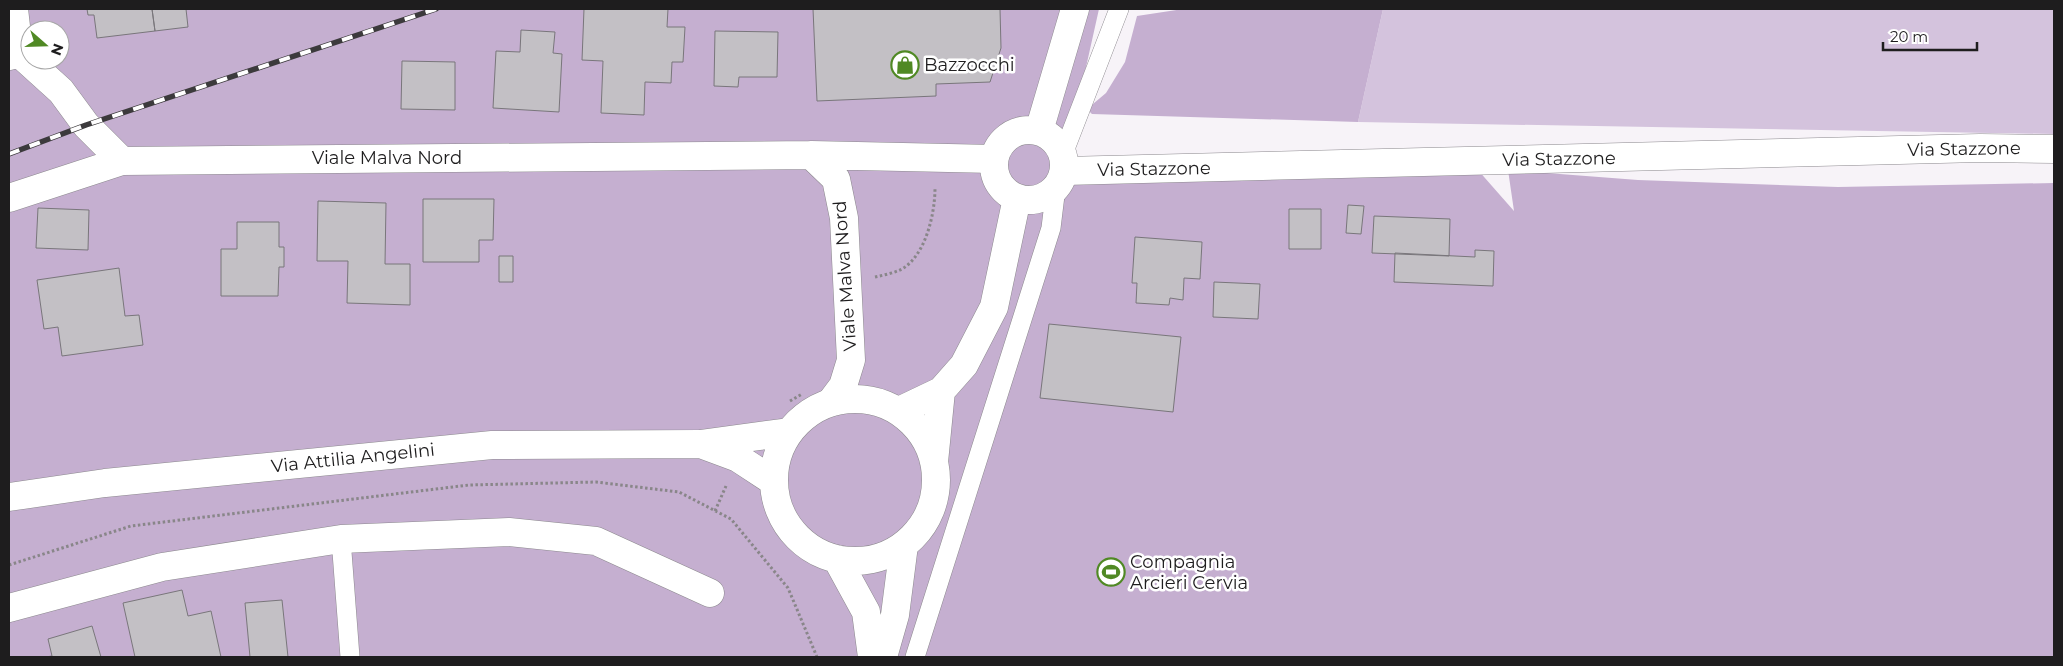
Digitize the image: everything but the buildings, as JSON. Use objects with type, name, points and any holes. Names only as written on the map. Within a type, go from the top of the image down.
[{"type":"street","points":[[14,9],[14,55],[62,91],[86,125],[122,160]]},
{"type":"street","points":[[1039,130],[1075,9]]},
{"type":"street","points":[[1027,129],[1039,130],[1050,136],[1058,144],[1061,171],[1048,194],[1038,199],[1017,198],[1007,192],[999,183],[994,159],[998,148],[1006,138],[1016,132],[1027,129]]},
{"type":"street","name":"Via Stazzone","points":[[1061,171],[1941,149],[2054,149]]},
{"type":"street","name":"Viale Malva Nord","points":[[811,155],[836,179],[844,218],[851,360],[843,386],[821,396]]},
{"type":"street","name":"Viale Malva Nord","points":[[9,198],[122,160],[811,155],[994,159]]},
{"type":"street","points":[[899,411],[941,391],[964,365],[994,307],[1017,198]]},
{"type":"street","points":[[934,463],[927,443],[919,431],[899,411],[878,401],[821,396],[789,432],[777,456],[774,481],[778,508],[791,531],[812,549],[837,559],[860,561],[884,556],[904,545],[920,528],[931,508],[936,486],[934,463],[941,391]]},
{"type":"street","name":"Via Attilia Angelini","points":[[9,497],[105,484],[492,444],[700,444],[789,432]]},
{"type":"street","name":"Via Attilia Angelini","points":[[700,444],[738,458],[774,481]]},
{"type":"street","points":[[9,608],[162,567],[341,540],[509,532],[596,541],[710,593]]},
{"type":"street","points":[[883,657],[895,615],[904,545]]},
{"type":"street","points":[[837,559],[866,612],[872,657]]},
{"type":"lane","points":[[915,657],[1052,228],[1061,171],[1121,9]]},
{"type":"lane","points":[[341,540],[350,657]]},
{"type":"path","points":[[871,279],[902,269],[918,254],[932,220],[935,194],[934,158]]},
{"type":"path","points":[[785,404],[821,396]]},
{"type":"path","points":[[715,511],[729,478]]},
{"type":"shaded area","points":[[9,9],[1099,9],[1061,179],[1470,161],[1514,211],[1508,170],[1638,180],[1838,187],[2054,183],[2054,657],[9,657]]},
{"type":"shaded area","points":[[1183,9],[1383,9],[1358,122],[1092,114],[1087,109],[1106,93],[1125,62],[1137,16]]},
{"type":"shaded area","points":[[1383,9],[2054,9],[2054,134],[1358,122]]},
{"type":"railway","points":[[9,154],[86,125],[436,9]]},
{"type":"place","name":"Bazzocchi","points":[[905,65]]},
{"type":"place","name":"Compagnia Arcieri Cervia","points":[[1111,572]]}]
